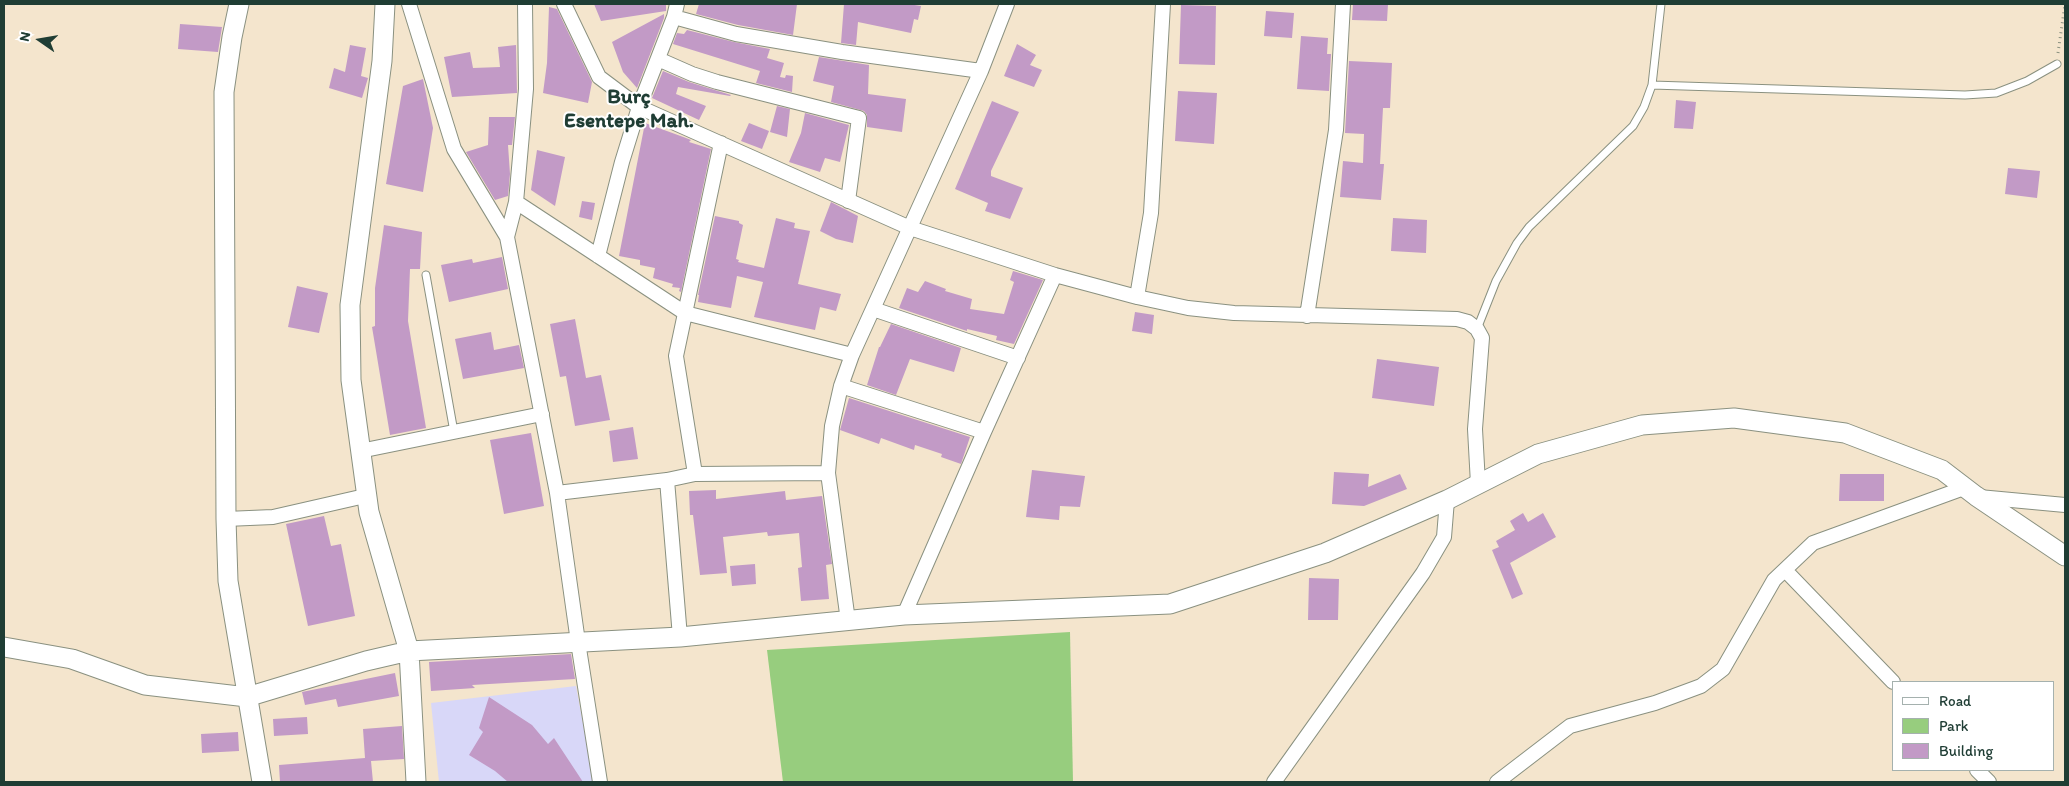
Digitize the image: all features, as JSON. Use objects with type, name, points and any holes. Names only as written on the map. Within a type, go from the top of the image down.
[{"type":"street","points":[[239,4],[224,92],[226,520],[228,581],[262,782]]},
{"type":"street","points":[[384,4],[382,60],[350,305],[351,380],[365,496],[409,651],[416,782]]},
{"type":"street","points":[[409,4],[454,149],[507,237],[557,492],[600,782]]},
{"type":"street","points":[[507,237],[516,202],[526,89],[525,4]]},
{"type":"street","points":[[564,4],[599,77],[639,107],[910,228],[1055,275],[1137,297],[1188,308],[1234,313],[1457,319],[1468,322],[1478,329],[1482,338],[1475,429],[1478,484]]},
{"type":"street","points":[[848,621],[828,473],[832,426],[841,386],[852,355],[981,72],[1007,4]]},
{"type":"street","points":[[1137,297],[1152,213],[1163,4]]},
{"type":"street","points":[[1308,316],[1336,130],[1343,4]]},
{"type":"street","points":[[598,256],[622,162],[639,107],[675,10],[736,34],[842,52],[981,72]]},
{"type":"street","points":[[658,59],[692,74],[717,82],[859,118],[848,200]]},
{"type":"street","points":[[695,474],[676,356],[722,143]]},
{"type":"street","points":[[516,202],[685,313],[852,355]]},
{"type":"street","points":[[904,615],[1055,275]]},
{"type":"street","points":[[873,309],[1018,358]]},
{"type":"street","points":[[841,386],[984,432]]},
{"type":"street","points":[[360,451],[542,414]]},
{"type":"street","points":[[4,647],[72,659],[145,685],[247,697],[366,661],[409,651],[680,637],[904,615],[1170,604],[1325,553],[1447,500],[1538,454],[1642,425],[1734,418],[1845,433],[1942,470],[1970,492],[2065,556]]},
{"type":"street","points":[[557,492],[666,480],[695,474],[828,473]]},
{"type":"street","points":[[666,480],[680,637]]},
{"type":"street","points":[[1497,782],[1570,726],[1655,703],[1701,686],[1723,669],[1774,580],[1813,543],[1970,492],[2065,505]]},
{"type":"street","points":[[226,520],[273,517],[365,496]]},
{"type":"street","points":[[1274,782],[1423,573],[1444,537],[1447,500]]},
{"type":"street","points":[[1785,570],[1892,681]]},
{"type":"street","points":[[1978,771],[1989,782]]},
{"type":"lane","points":[[1478,329],[1496,281],[1517,243],[1529,227],[1633,126],[1644,108],[1652,85],[1662,4]]},
{"type":"lane","points":[[1652,85],[1965,95],[1996,93],[2027,81],[2057,64]]},
{"type":"lane","points":[[426,275],[454,432]]},
{"type":"path","points":[[2057,64],[2065,4]]},
{"type":"shaded area","points":[[576,686],[594,782],[439,782],[431,703]]},
{"type":"green space","points":[[1070,632],[1073,782],[783,782],[767,650]]},
{"type":"building","points":[[594,4],[666,4],[666,11],[601,21]]},
{"type":"building","points":[[699,4],[797,4],[793,35],[738,25],[696,14]]},
{"type":"building","points":[[844,4],[908,4],[921,6],[918,20],[914,19],[911,33],[858,22],[856,45],[841,43]]},
{"type":"building","points":[[1353,4],[1388,4],[1387,21],[1352,20]]},
{"type":"building","points":[[1181,5],[1216,6],[1215,65],[1179,64]]},
{"type":"building","points":[[549,7],[557,9],[592,82],[588,103],[543,93],[547,63]]},
{"type":"building","points":[[1266,11],[1294,13],[1292,38],[1264,36]]},
{"type":"building","points":[[664,14],[637,88],[623,72],[612,42]]},
{"type":"building","points":[[180,24],[222,27],[218,52],[178,49]]},
{"type":"building","points":[[687,30],[770,49],[767,58],[784,63],[780,77],[785,78],[786,75],[793,76],[792,92],[756,83],[760,71],[673,44],[677,33],[684,34]]},
{"type":"building","points":[[1301,36],[1328,38],[1327,54],[1331,54],[1329,91],[1297,89]]},
{"type":"building","points":[[1017,44],[1036,55],[1030,65],[1042,70],[1034,87],[1004,76]]},
{"type":"building","points":[[350,45],[366,48],[361,76],[368,78],[362,98],[329,88],[334,68],[345,72]]},
{"type":"building","points":[[516,45],[517,93],[452,97],[444,57],[470,52],[473,68],[500,67],[498,47]]},
{"type":"building","points":[[819,57],[869,65],[868,94],[906,99],[902,132],[867,127],[867,115],[864,111],[831,102],[834,86],[813,81]]},
{"type":"building","points":[[1349,61],[1392,63],[1390,108],[1383,108],[1380,164],[1384,164],[1381,200],[1340,197],[1343,161],[1363,163],[1364,134],[1345,133]]},
{"type":"building","points":[[663,71],[689,82],[731,95],[678,87],[676,94],[706,106],[699,120],[652,98]]},
{"type":"building","points":[[423,79],[433,128],[423,192],[386,184],[403,86]]},
{"type":"building","points":[[1178,91],[1217,93],[1214,144],[1175,141]]},
{"type":"building","points":[[1676,100],[1696,102],[1693,129],[1674,128]]},
{"type":"building","points":[[992,101],[1019,112],[991,171],[991,176],[1023,188],[1010,219],[985,211],[988,203],[955,189]]},
{"type":"building","points":[[777,106],[790,109],[787,137],[770,132]]},
{"type":"building","points":[[805,113],[849,125],[840,162],[825,158],[820,172],[789,162],[801,133]]},
{"type":"building","points":[[489,117],[515,117],[512,145],[508,145],[510,174],[508,196],[495,200],[466,152],[488,145]]},
{"type":"building","points":[[645,123],[691,140],[689,142],[711,149],[681,292],[679,291],[680,288],[672,287],[673,284],[653,278],[655,268],[640,265],[640,260],[619,256]]},
{"type":"building","points":[[749,123],[769,131],[762,149],[741,141]]},
{"type":"building","points":[[537,150],[565,157],[555,206],[531,190]]},
{"type":"building","points":[[2008,168],[2040,171],[2037,198],[2005,194]]},
{"type":"building","points":[[582,201],[595,203],[592,220],[579,217]]},
{"type":"building","points":[[831,202],[858,216],[853,243],[836,239],[820,231]]},
{"type":"building","points":[[715,216],[739,221],[743,225],[736,259],[739,260],[738,262],[764,268],[776,218],[795,223],[794,228],[810,231],[798,284],[841,294],[836,311],[820,307],[815,330],[754,317],[763,282],[737,276],[731,308],[698,302]]},
{"type":"building","points":[[1393,218],[1427,220],[1426,253],[1391,251]]},
{"type":"building","points":[[384,225],[422,232],[420,269],[410,269],[408,321],[426,428],[390,435],[372,327],[375,326],[375,288]]},
{"type":"building","points":[[502,257],[508,289],[449,302],[441,265],[472,259],[473,263]]},
{"type":"building","points":[[1013,271],[1043,280],[1014,344],[996,340],[997,336],[967,329],[967,331],[899,308],[907,288],[918,292],[925,281],[946,289],[945,291],[972,299],[970,309],[1004,314],[1014,282],[1010,280]]},
{"type":"building","points":[[297,286],[328,293],[319,333],[288,327]]},
{"type":"building","points":[[1135,312],[1154,315],[1152,334],[1132,331]]},
{"type":"building","points":[[575,319],[586,378],[601,375],[610,420],[575,426],[566,376],[560,377],[550,324]]},
{"type":"building","points":[[891,324],[961,348],[954,372],[910,359],[896,395],[867,385],[879,347]]},
{"type":"building","points":[[491,332],[494,350],[519,345],[524,368],[463,379],[455,339]]},
{"type":"building","points":[[1377,359],[1439,367],[1434,406],[1372,398]]},
{"type":"building","points":[[849,398],[970,437],[961,464],[941,457],[942,454],[915,445],[914,450],[881,438],[879,444],[840,430]]},
{"type":"building","points":[[633,427],[638,459],[613,462],[609,431]]},
{"type":"building","points":[[531,433],[544,506],[504,514],[490,440]]},
{"type":"building","points":[[1032,470],[1085,476],[1080,507],[1060,506],[1059,520],[1026,517]]},
{"type":"building","points":[[1334,472],[1369,474],[1368,487],[1400,474],[1407,489],[1364,506],[1332,504]]},
{"type":"building","points":[[1840,474],[1884,474],[1884,501],[1839,501]]},
{"type":"building","points":[[716,490],[716,499],[785,491],[786,500],[822,496],[832,564],[826,565],[829,599],[801,601],[798,568],[802,567],[799,533],[768,536],[767,532],[723,537],[727,573],[700,575],[693,515],[690,515],[689,491]]},
{"type":"building","points":[[1523,513],[1528,522],[1543,513],[1556,537],[1510,563],[1523,594],[1512,599],[1492,550],[1499,547],[1496,541],[1515,530],[1510,521]]},
{"type":"building","points":[[324,516],[331,546],[341,544],[355,616],[308,626],[286,524]]},
{"type":"building","points":[[755,564],[756,584],[732,586],[730,566]]},
{"type":"building","points":[[1309,578],[1339,579],[1338,620],[1308,620]]},
{"type":"building","points":[[571,654],[575,679],[472,685],[475,688],[431,691],[429,662]]},
{"type":"building","points":[[395,673],[399,696],[338,707],[336,699],[305,705],[302,692]]},
{"type":"building","points":[[489,697],[532,725],[548,744],[554,738],[583,782],[508,782],[495,771],[469,755],[483,732],[479,728]]},
{"type":"building","points":[[307,717],[308,734],[274,736],[273,719]]},
{"type":"building","points":[[402,726],[404,759],[371,761],[373,782],[280,782],[279,765],[365,758],[363,729]]},
{"type":"building","points":[[238,732],[239,751],[202,753],[201,734]]},
{"type":"district","name":"Burç Esentepe Mah.","points":[[629,110]]}]
